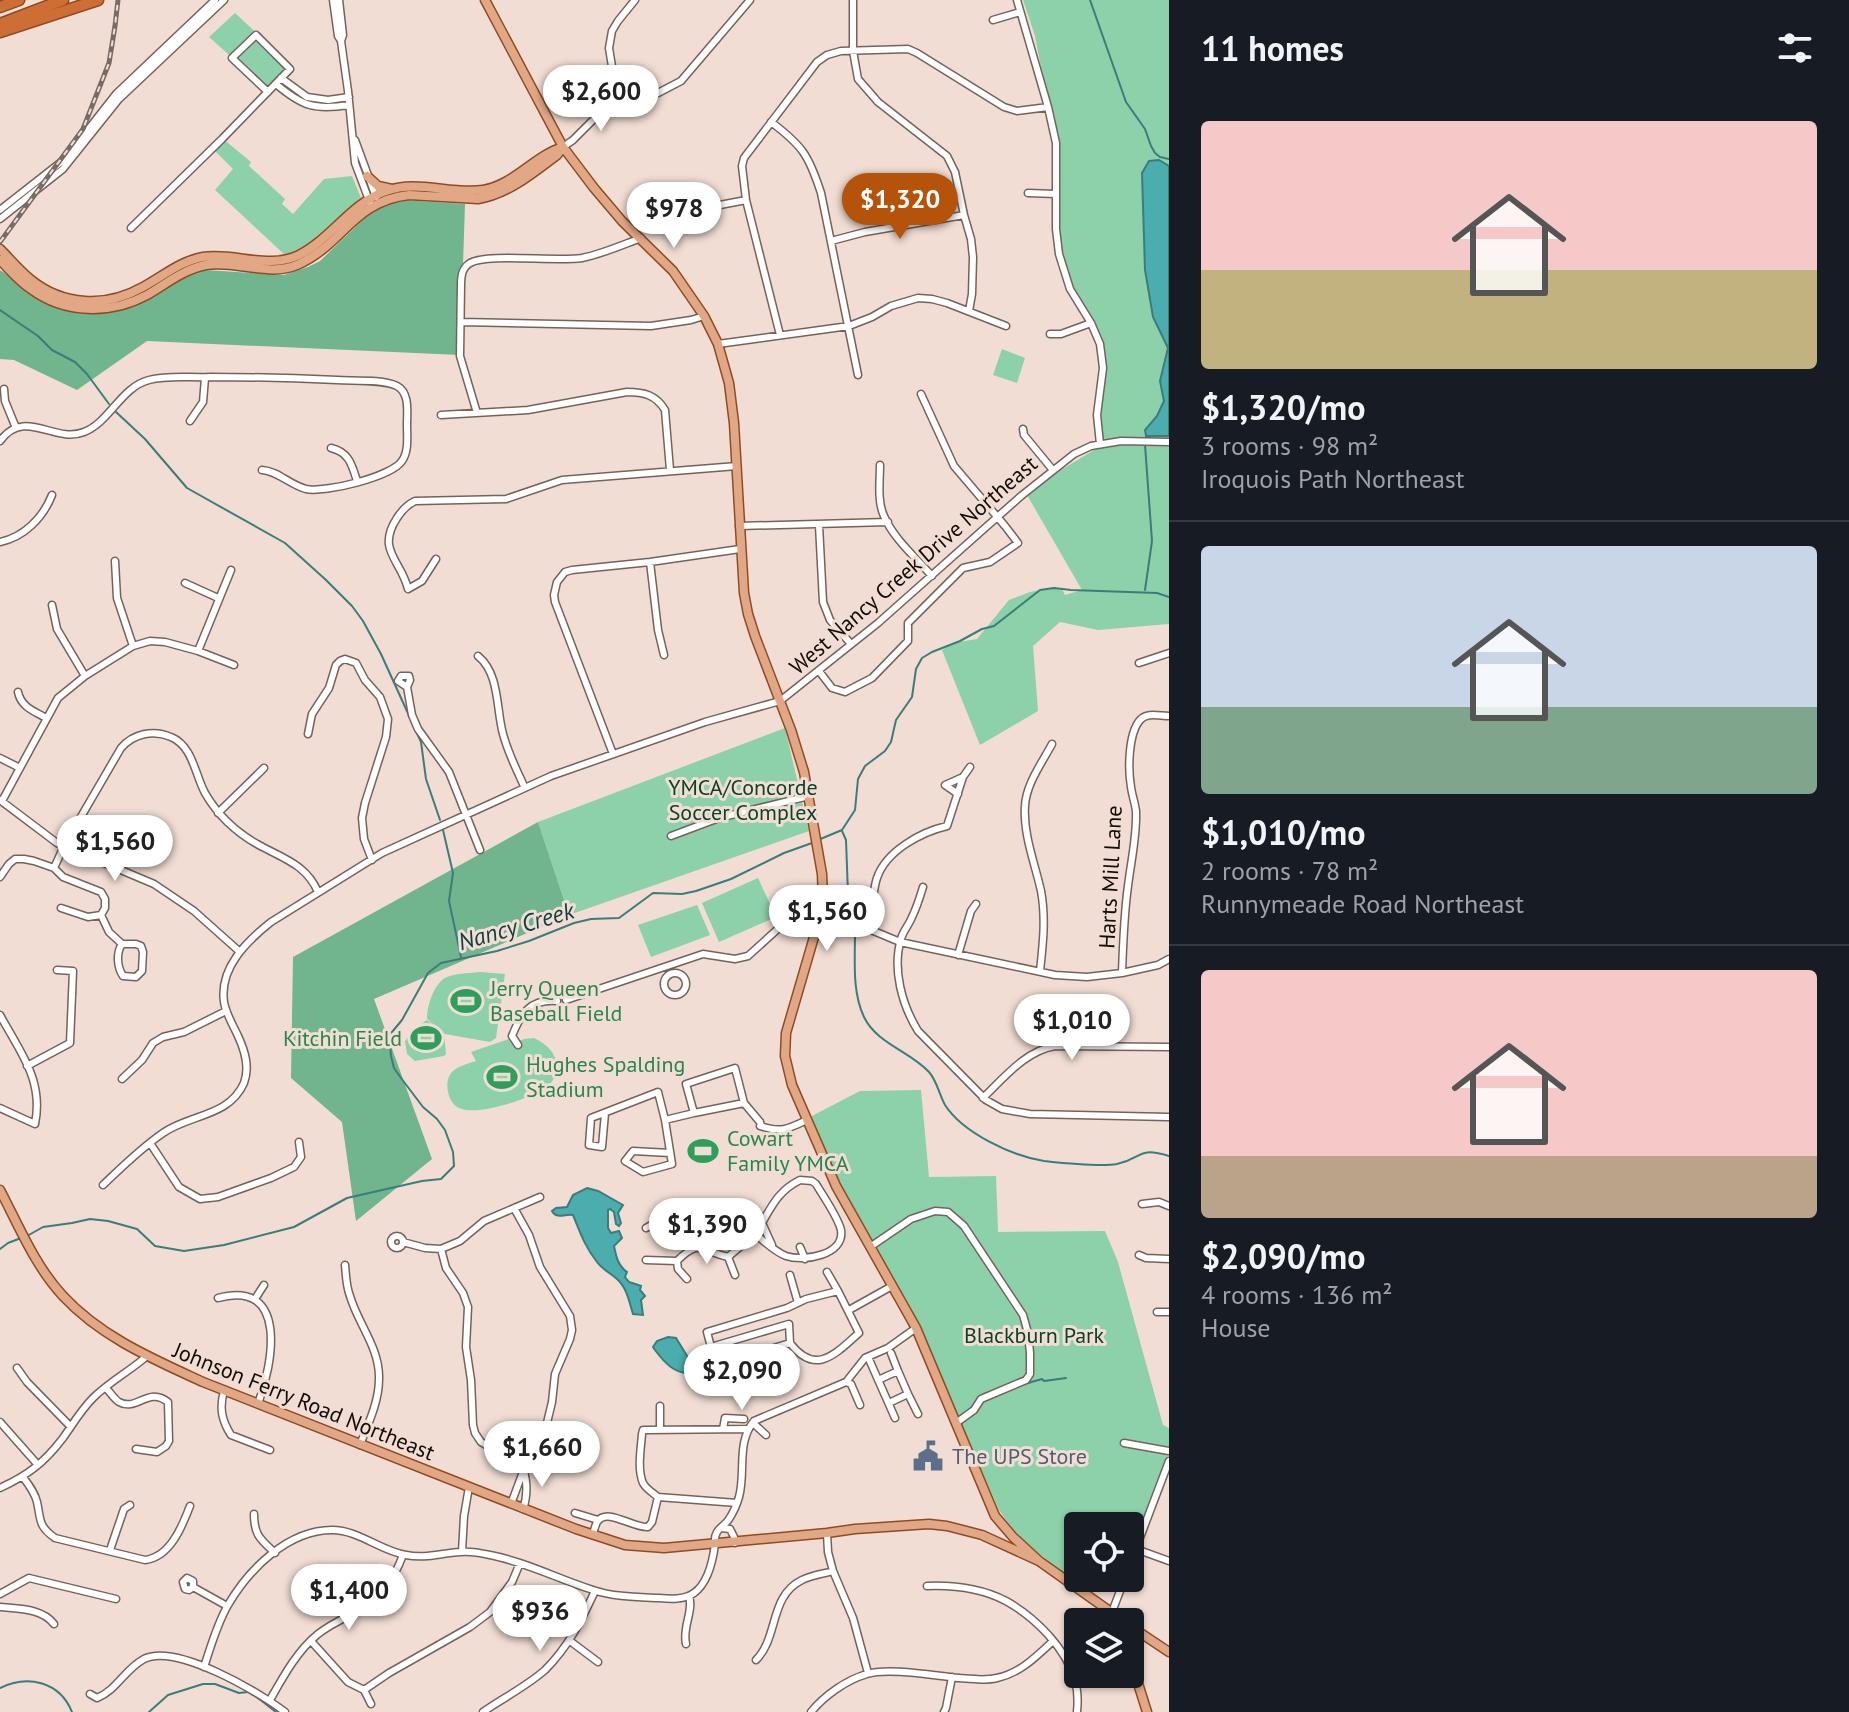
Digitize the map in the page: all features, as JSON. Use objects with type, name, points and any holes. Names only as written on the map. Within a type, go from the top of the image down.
[{"type":"highway","points":[[0,7],[19,0]]},
{"type":"highway","points":[[0,28],[63,0]]},
{"type":"highway","points":[[0,28],[83,0]]},
{"type":"highway","points":[[0,28],[98,0]]},
{"type":"main road","points":[[485,0],[563,147],[622,221],[673,271],[704,316],[718,344],[729,383],[734,423],[740,549],[748,614],[800,758],[822,874],[822,903],[813,945],[786,1033],[785,1056],[792,1085],[844,1202],[916,1328],[995,1516],[1039,1561],[1102,1608]]},
{"type":"main road","points":[[367,176],[378,186],[393,189],[481,190],[506,182],[553,150],[563,147]]},
{"type":"main road","points":[[0,260],[27,287],[49,300],[85,309],[111,308],[143,297],[201,266],[212,264],[280,269],[297,265],[314,256],[373,201],[409,195],[489,197],[505,191],[557,155],[563,147]]},
{"type":"main road","points":[[0,249],[32,281],[56,295],[81,301],[105,301],[129,295],[178,266],[203,257],[240,257],[263,261],[292,258],[393,189]]},
{"type":"main road","name":"Johnson Ferry Road Northeast","points":[[0,1190],[44,1272],[63,1296],[106,1333],[147,1356],[224,1391],[593,1535],[625,1545],[677,1548],[929,1524],[982,1535],[1039,1561]]},
{"type":"main road","points":[[982,1535],[995,1528],[995,1516]]},
{"type":"main road","points":[[995,1540],[1013,1537]]},
{"type":"main road","points":[[1144,1635],[1169,1652]]},
{"type":"main road","points":[[1137,1688],[1145,1712]]},
{"type":"main road","points":[[1138,1688],[1145,1712]]},
{"type":"street","points":[[0,210],[65,159],[116,94],[215,0]]},
{"type":"street","points":[[0,219],[63,169],[119,99],[224,0]]},
{"type":"street","points":[[336,0],[343,35],[341,41],[355,163],[373,201]]},
{"type":"street","points":[[608,106],[615,85],[610,37],[635,0]]},
{"type":"street","points":[[563,147],[608,106],[628,97],[658,93],[681,81],[750,0]]},
{"type":"street","points":[[853,0],[853,51],[858,79],[871,95],[947,156],[955,172],[973,257],[969,311]]},
{"type":"street","points":[[1017,0],[1056,143],[1056,239],[1062,268],[1070,289],[1099,338],[1103,368],[1097,415],[1100,444]]},
{"type":"street","points":[[993,20],[1020,12]]},
{"type":"street","points":[[131,228],[268,92],[279,81],[290,69],[256,35],[232,58],[268,92]]},
{"type":"street","points":[[780,335],[746,200],[742,166],[744,158],[817,62],[841,51],[908,49],[1004,107],[1017,111],[1048,107]]},
{"type":"street","points":[[279,81],[302,103],[330,108],[349,101]]},
{"type":"street","points":[[615,85],[628,97]]},
{"type":"street","points":[[771,122],[794,139],[807,156],[821,193],[858,375]]},
{"type":"street","points":[[352,129],[373,201]]},
{"type":"street","points":[[1028,193],[1056,194]]},
{"type":"street","points":[[711,204],[746,200]]},
{"type":"street","points":[[831,241],[964,215]]},
{"type":"street","points":[[477,413],[460,356],[461,274],[466,265],[482,259],[584,258],[641,238]]},
{"type":"street","points":[[718,344],[849,326],[891,306],[918,298],[932,299],[1006,326]]},
{"type":"street","points":[[461,322],[651,326],[704,316]]},
{"type":"street","points":[[1050,334],[1061,334],[1091,323]]},
{"type":"street","points":[[0,441],[16,428],[32,426],[76,435],[87,431],[138,384],[161,378],[350,380],[391,384],[405,393],[407,446],[402,462],[392,470],[328,490],[293,485],[270,471],[262,470]]},
{"type":"street","points":[[190,421],[203,402],[205,378]]},
{"type":"street","points":[[4,389],[5,401],[16,428]]},
{"type":"street","points":[[441,415],[528,410],[627,392],[643,392],[660,402],[665,410],[670,470]]},
{"type":"street","points":[[819,671],[832,688],[845,692],[872,678],[908,641],[908,623],[963,568],[990,562],[1018,543],[948,457],[921,394]]},
{"type":"street","points":[[1023,429],[1024,435],[1052,469]]},
{"type":"street","name":"West Nancy Creek Drive Northeast","points":[[103,1185],[172,1127],[227,1106],[243,1083],[247,1070],[246,1057],[223,999],[226,975],[231,962],[271,922],[403,842],[551,776],[716,718],[780,701],[932,576],[1052,469],[1074,454],[1100,444],[1121,441],[1169,442]]},
{"type":"street","points":[[331,448],[347,456],[357,481]]},
{"type":"street","points":[[880,465],[883,515],[932,576]]},
{"type":"street","points":[[436,559],[422,581],[408,589],[388,541],[391,528],[401,512],[415,501],[506,499],[562,480],[737,466]]},
{"type":"street","points":[[0,542],[15,538],[32,525],[47,507],[52,495]]},
{"type":"street","points":[[739,526],[888,522]]},
{"type":"street","points":[[819,525],[823,602],[830,620],[851,644]]},
{"type":"street","points":[[613,754],[555,602],[555,588],[560,576],[572,570],[740,549]]},
{"type":"street","points":[[115,561],[117,598],[133,646]]},
{"type":"street","points":[[650,562],[664,655]]},
{"type":"street","points":[[198,651],[231,570]]},
{"type":"street","points":[[185,583],[218,598]]},
{"type":"street","points":[[52,605],[57,629],[85,676]]},
{"type":"street","points":[[234,665],[165,642],[150,641],[133,646],[85,676],[58,698],[1,801],[64,846],[154,884],[194,911],[240,952]]},
{"type":"street","points":[[1139,663],[1169,653]]},
{"type":"street","points":[[478,656],[490,670],[504,737],[525,788]]},
{"type":"street","points":[[308,734],[312,714],[329,688],[336,665],[345,659],[356,663],[365,680],[380,697],[388,719],[386,737],[362,818],[364,839],[372,860]]},
{"type":"street","points":[[407,687],[418,729],[449,772],[480,850]]},
{"type":"street","points":[[18,692],[24,705],[46,718]]},
{"type":"street","name":"Harts Mill Lane","points":[[1122,973],[1127,890],[1136,821],[1130,752],[1134,732],[1142,717],[1169,716]]},
{"type":"street","points":[[54,868],[121,748],[127,741],[145,733],[162,735],[179,742],[186,749],[204,791],[218,813],[243,836],[304,871],[313,880],[318,892]]},
{"type":"street","points":[[1040,971],[1044,909],[1026,823],[1025,803],[1052,744]]},
{"type":"street","points":[[0,758],[20,768]]},
{"type":"street","points":[[864,927],[874,903],[877,878],[885,864],[917,836],[947,826],[963,777],[970,767]]},
{"type":"street","points":[[218,813],[264,768]]},
{"type":"street","points":[[958,794],[945,785],[963,777]]},
{"type":"street","points":[[671,836],[719,818],[809,796]]},
{"type":"street","points":[[0,877],[15,859],[54,868],[63,877],[101,892],[105,899],[101,915]]},
{"type":"street","points":[[923,887],[900,942],[901,993],[918,1031],[983,1098],[1002,1109],[1030,1114],[1169,1117]]},
{"type":"street","points":[[566,1000],[703,954],[735,959],[748,956],[780,927],[793,906],[812,900],[900,942],[1069,977],[1122,973],[1158,965],[1169,959]]},
{"type":"street","points":[[958,955],[976,904]]},
{"type":"street","points":[[61,908],[88,917],[101,915]]},
{"type":"street","points":[[101,915],[109,932],[122,944],[141,946],[142,971],[136,977],[123,976],[119,970],[118,949],[122,944]]},
{"type":"street","points":[[656,970],[664,988],[671,995],[679,995],[684,990],[685,980],[682,961]]},
{"type":"street","points":[[27,1066],[70,1043],[73,971],[57,970]]},
{"type":"street","points":[[664,988],[666,977],[673,973],[680,974],[685,980]]},
{"type":"street","points":[[518,1045],[512,1036],[527,1007],[557,1001]]},
{"type":"street","points":[[122,1079],[142,1060],[153,1043],[226,1011]]},
{"type":"street","points":[[0,1015],[38,1094],[35,1124],[0,1108]]},
{"type":"street","points":[[983,1098],[1022,1061],[1042,1048],[1169,1047]]},
{"type":"street","points":[[694,1113],[686,1084],[735,1068],[744,1103],[761,1126],[775,1131],[783,1130],[807,1120]]},
{"type":"street","points":[[605,1113],[602,1147],[589,1145],[591,1118],[658,1092],[665,1120],[672,1164],[643,1172],[625,1161],[633,1151],[670,1153]]},
{"type":"street","points":[[665,1120],[744,1103]]},
{"type":"street","points":[[150,1143],[179,1187],[200,1199],[218,1197],[294,1167],[301,1157],[299,1142]]},
{"type":"street","points":[[725,1204],[742,1229],[755,1234],[785,1256],[817,1257],[838,1243],[841,1229],[816,1184],[800,1180],[784,1189],[755,1234],[728,1257]]},
{"type":"street","points":[[403,1242],[441,1249],[460,1241],[484,1221],[540,1197]]},
{"type":"street","points":[[831,1211],[844,1202]]},
{"type":"street","points":[[1142,1204],[1159,1202],[1169,1206]]},
{"type":"street","points":[[441,1249],[446,1268],[463,1293],[468,1307],[466,1347],[475,1433],[489,1448],[505,1454],[520,1454],[533,1448],[545,1431],[555,1374],[572,1330],[570,1316],[540,1267],[529,1235],[514,1208]]},
{"type":"street","points":[[870,1247],[911,1219],[935,1211],[948,1212],[964,1226],[1023,1315],[1028,1333],[1030,1374],[1026,1380],[981,1399],[974,1410],[956,1423]]},
{"type":"street","points":[[646,1228],[674,1215],[690,1248]]},
{"type":"street","points":[[762,1223],[774,1248]]},
{"type":"street","points":[[646,1260],[677,1261],[690,1248],[698,1247],[728,1257]]},
{"type":"street","points":[[800,1247],[805,1259]]},
{"type":"street","points":[[1139,1255],[1169,1259]]},
{"type":"street","points":[[728,1257],[735,1275]]},
{"type":"street","points":[[677,1261],[678,1269],[687,1279]]},
{"type":"street","points":[[345,1265],[350,1297],[372,1346],[379,1372],[378,1393],[360,1445]]},
{"type":"street","points":[[787,1308],[790,1343],[799,1355],[814,1361],[831,1357],[859,1333],[827,1272]]},
{"type":"street","points":[[790,1275],[798,1303]]},
{"type":"street","points":[[255,1299],[264,1285]]},
{"type":"street","points":[[849,1310],[892,1286]]},
{"type":"street","points":[[790,1343],[719,1365],[707,1332],[838,1291]]},
{"type":"street","points":[[218,1298],[238,1294],[255,1299],[265,1311],[270,1338],[268,1374],[258,1404]]},
{"type":"street","points":[[1157,1312],[1169,1312]]},
{"type":"street","points":[[711,1347],[789,1324]]},
{"type":"street","points":[[737,1503],[658,1497],[643,1482],[640,1459],[643,1430],[750,1426],[848,1379],[868,1357],[888,1348],[916,1328]]},
{"type":"street","points":[[891,1353],[918,1414]]},
{"type":"street","points":[[0,1488],[23,1477],[38,1465],[88,1403],[147,1356]]},
{"type":"street","points":[[868,1357],[895,1418]]},
{"type":"street","points":[[17,1368],[70,1426]]},
{"type":"street","points":[[878,1380],[898,1371]]},
{"type":"street","points":[[848,1379],[860,1405]]},
{"type":"street","points":[[106,1388],[117,1401],[126,1404],[154,1396],[168,1402],[169,1441],[166,1446],[157,1452],[136,1449]]},
{"type":"street","points":[[224,1391],[222,1417],[228,1431],[233,1436],[270,1450]]},
{"type":"street","points":[[889,1403],[908,1394]]},
{"type":"street","points":[[660,1406],[660,1430]]},
{"type":"street","points":[[723,1429],[725,1418],[744,1419]]},
{"type":"street","points":[[0,1422],[38,1465]]},
{"type":"street","points":[[750,1426],[766,1435]]},
{"type":"street","points":[[204,1667],[227,1606],[261,1563],[290,1541],[330,1530],[357,1535],[403,1555],[432,1556],[462,1552],[489,1555],[595,1591],[621,1596],[663,1599],[689,1596],[706,1578],[716,1534],[729,1519],[740,1496],[744,1440],[750,1426]]},
{"type":"street","points":[[228,1445],[233,1436]]},
{"type":"street","points":[[1124,1443],[1169,1451]]},
{"type":"street","points":[[520,1454],[527,1490],[523,1509]]},
{"type":"street","points":[[1144,1528],[1169,1461]]},
{"type":"street","points":[[511,1504],[524,1469]]},
{"type":"street","points":[[23,1477],[37,1501],[39,1521],[46,1532],[55,1538],[145,1560],[159,1556],[180,1530],[190,1506]]},
{"type":"street","points":[[462,1552],[469,1487]]},
{"type":"street","points":[[575,1513],[598,1520],[609,1516],[620,1518],[634,1526],[648,1527],[658,1497]]},
{"type":"street","points":[[110,1550],[124,1509],[130,1505]]},
{"type":"street","points":[[254,1514],[254,1527],[261,1540],[275,1553]]},
{"type":"street","points":[[729,1519],[735,1543]]},
{"type":"street","points":[[593,1535],[598,1520]]},
{"type":"street","points":[[721,1528],[730,1529]]},
{"type":"street","points":[[827,1533],[833,1571],[853,1618],[868,1673]]},
{"type":"street","points":[[1144,1552],[1169,1561]]},
{"type":"street","points":[[270,1700],[285,1674],[311,1641],[333,1624],[368,1606],[391,1582],[403,1555]]},
{"type":"street","points":[[364,1690],[490,1612],[512,1582],[520,1563]]},
{"type":"street","points":[[756,1660],[765,1649],[786,1591],[803,1579],[833,1571]]},
{"type":"street","points":[[0,1594],[29,1578],[116,1599]]},
{"type":"street","points":[[927,1586],[968,1589],[1007,1602],[1031,1620],[1063,1654],[1075,1680],[1077,1712]]},
{"type":"street","points":[[193,1587],[227,1606]]},
{"type":"street","points":[[483,1712],[544,1671],[577,1631],[595,1591]]},
{"type":"street","points":[[686,1644],[684,1634],[691,1602],[689,1596]]},
{"type":"street","points":[[0,1607],[34,1612],[46,1616],[54,1624]]},
{"type":"street","points":[[311,1641],[348,1682],[364,1690],[371,1704]]},
{"type":"street","points":[[570,1641],[598,1662]]},
{"type":"street","points":[[811,1712],[835,1690],[868,1673],[909,1672],[995,1679],[1029,1663],[1053,1641]]},
{"type":"street","points":[[90,1694],[97,1698],[111,1691],[139,1662],[150,1656],[176,1658],[237,1681],[285,1712]]},
{"type":"street","points":[[944,1712],[952,1677]]},
{"type":"green space","points":[[1023,0],[1169,0],[1169,624],[1098,630],[1060,622],[1033,646],[1038,711],[980,745],[942,650],[953,643],[977,639],[1009,600],[1055,587],[1062,589],[1065,595],[1082,590],[1027,495],[1046,479],[1104,444],[1099,428],[1106,363],[1101,335],[1090,314],[1071,293],[1060,257],[1053,131],[1035,36]]},
{"type":"green space","points":[[235,13],[290,64],[266,88],[209,37]]},
{"type":"green space","points":[[222,138],[251,162],[249,166],[285,199],[282,204],[293,214],[324,179],[352,176],[361,198],[311,243],[285,255],[215,190],[233,169],[212,148]]},
{"type":"green space","points":[[402,200],[465,204],[460,355],[147,341],[77,390],[14,360],[0,359],[0,270],[55,307],[81,314],[116,311],[154,297],[186,276],[205,270],[284,275],[308,267],[320,261],[369,214]]},
{"type":"green space","points":[[1002,349],[1025,358],[1017,383],[993,375]]},
{"type":"green space","name":"YMCA/Concorde Soccer Complex","points":[[785,728],[809,831],[569,915],[538,822]]},
{"type":"green space","points":[[538,822],[569,915],[374,999],[432,1159],[356,1221],[342,1122],[291,1078],[293,957]]},
{"type":"green space","points":[[758,878],[776,917],[719,942],[702,903]]},
{"type":"green space","points":[[697,905],[710,935],[651,957],[638,925]]},
{"type":"green space","name":"Jerry Queen Baseball Field","points":[[481,972],[505,974],[496,1038],[490,1042],[445,1034],[427,1019],[435,989],[447,977]]},
{"type":"green space","name":"Kitchin Field","points":[[427,1020],[444,1034],[446,1054],[415,1061],[407,1054],[405,1041]]},
{"type":"green space","name":"Hughes Spalding Stadium","points":[[534,1038],[547,1047],[556,1060],[555,1075],[547,1087],[517,1101],[491,1108],[467,1110],[455,1105],[449,1096],[448,1080],[455,1069],[476,1061],[471,1052],[509,1039],[512,1044]]},
{"type":"green space","name":"Blackburn Park","points":[[921,1090],[929,1177],[996,1176],[998,1232],[1105,1231],[1118,1262],[1163,1425],[1169,1428],[1169,1453],[1144,1518],[1144,1512],[1064,1512],[1064,1573],[1030,1546],[999,1510],[911,1308],[847,1200],[810,1117],[860,1091]]},
{"type":"water","points":[[1159,160],[1169,166],[1169,436],[1146,436],[1145,430],[1164,401],[1160,381],[1168,348],[1153,317],[1145,270],[1142,173],[1149,161]]},
{"type":"water","points":[[587,1188],[623,1205],[618,1213],[619,1226],[614,1212],[608,1210],[608,1228],[611,1233],[619,1231],[622,1238],[614,1246],[619,1264],[627,1272],[625,1277],[641,1286],[640,1290],[645,1296],[641,1300],[643,1315],[633,1314],[623,1286],[593,1256],[573,1215],[559,1216],[552,1211],[567,1207],[573,1195]]},
{"type":"water","points":[[676,1338],[695,1369],[692,1373],[675,1370],[655,1350],[653,1347],[657,1341]]},
{"type":"waterway","points":[[1090,0],[1126,102],[1145,129],[1155,153],[1169,159]]},
{"type":"waterway","points":[[0,310],[38,336],[52,350],[75,362],[109,404]]},
{"type":"waterway","points":[[116,412],[145,439],[187,488],[285,543],[352,606],[381,654],[421,742],[426,779],[440,820]]},
{"type":"waterway","points":[[1145,445],[1152,541],[1145,590]]},
{"type":"waterway","name":"Nancy Creek","points":[[818,840],[842,830],[855,810],[858,779],[865,766],[885,751],[891,742],[896,720],[912,697],[916,669],[922,658],[994,626],[1040,590],[1157,593],[1169,597]]},
{"type":"waterway","points":[[443,830],[453,873],[449,901],[461,957]]},
{"type":"waterway","points":[[842,831],[846,840],[848,894]]},
{"type":"waterway","name":"Nancy Creek","points":[[27,1236],[43,1227],[90,1219],[137,1229],[155,1246],[184,1251],[224,1245],[294,1227],[347,1198],[441,1179],[454,1166],[453,1152],[445,1130],[394,1068],[390,1044],[392,1032],[428,973],[441,963],[497,951],[574,923],[619,918],[653,893],[696,891],[812,843]]},
{"type":"waterway","points":[[855,933],[856,987],[864,1017],[885,1041],[929,1072],[945,1105],[976,1134],[1018,1154],[1044,1161],[1109,1165],[1151,1152],[1169,1156]]},
{"type":"waterway","name":"Nancy Creek","points":[[0,1249],[21,1238]]},
{"type":"waterway","points":[[1028,1383],[1066,1378]]},
{"type":"waterway","points":[[0,1688],[21,1682],[42,1684],[60,1694],[72,1712]]},
{"type":"waterway","points":[[149,1712],[168,1695],[203,1684],[215,1684],[239,1693],[248,1692]]},
{"type":"waterway","points":[[258,1698],[276,1712]]},
{"type":"railway","points":[[0,242],[83,129],[109,63],[118,0]]},
{"type":"place","name":"Jerry Queen Baseball Field","points":[[466,1001]]},
{"type":"place","name":"Kitchin Field","points":[[426,1038]]},
{"type":"place","name":"Hughes Spalding Stadium","points":[[502,1077]]},
{"type":"place","name":"Cowart Family YMCA","points":[[703,1151]]},
{"type":"place","name":"The UPS Store","points":[[928,1456]]}]
